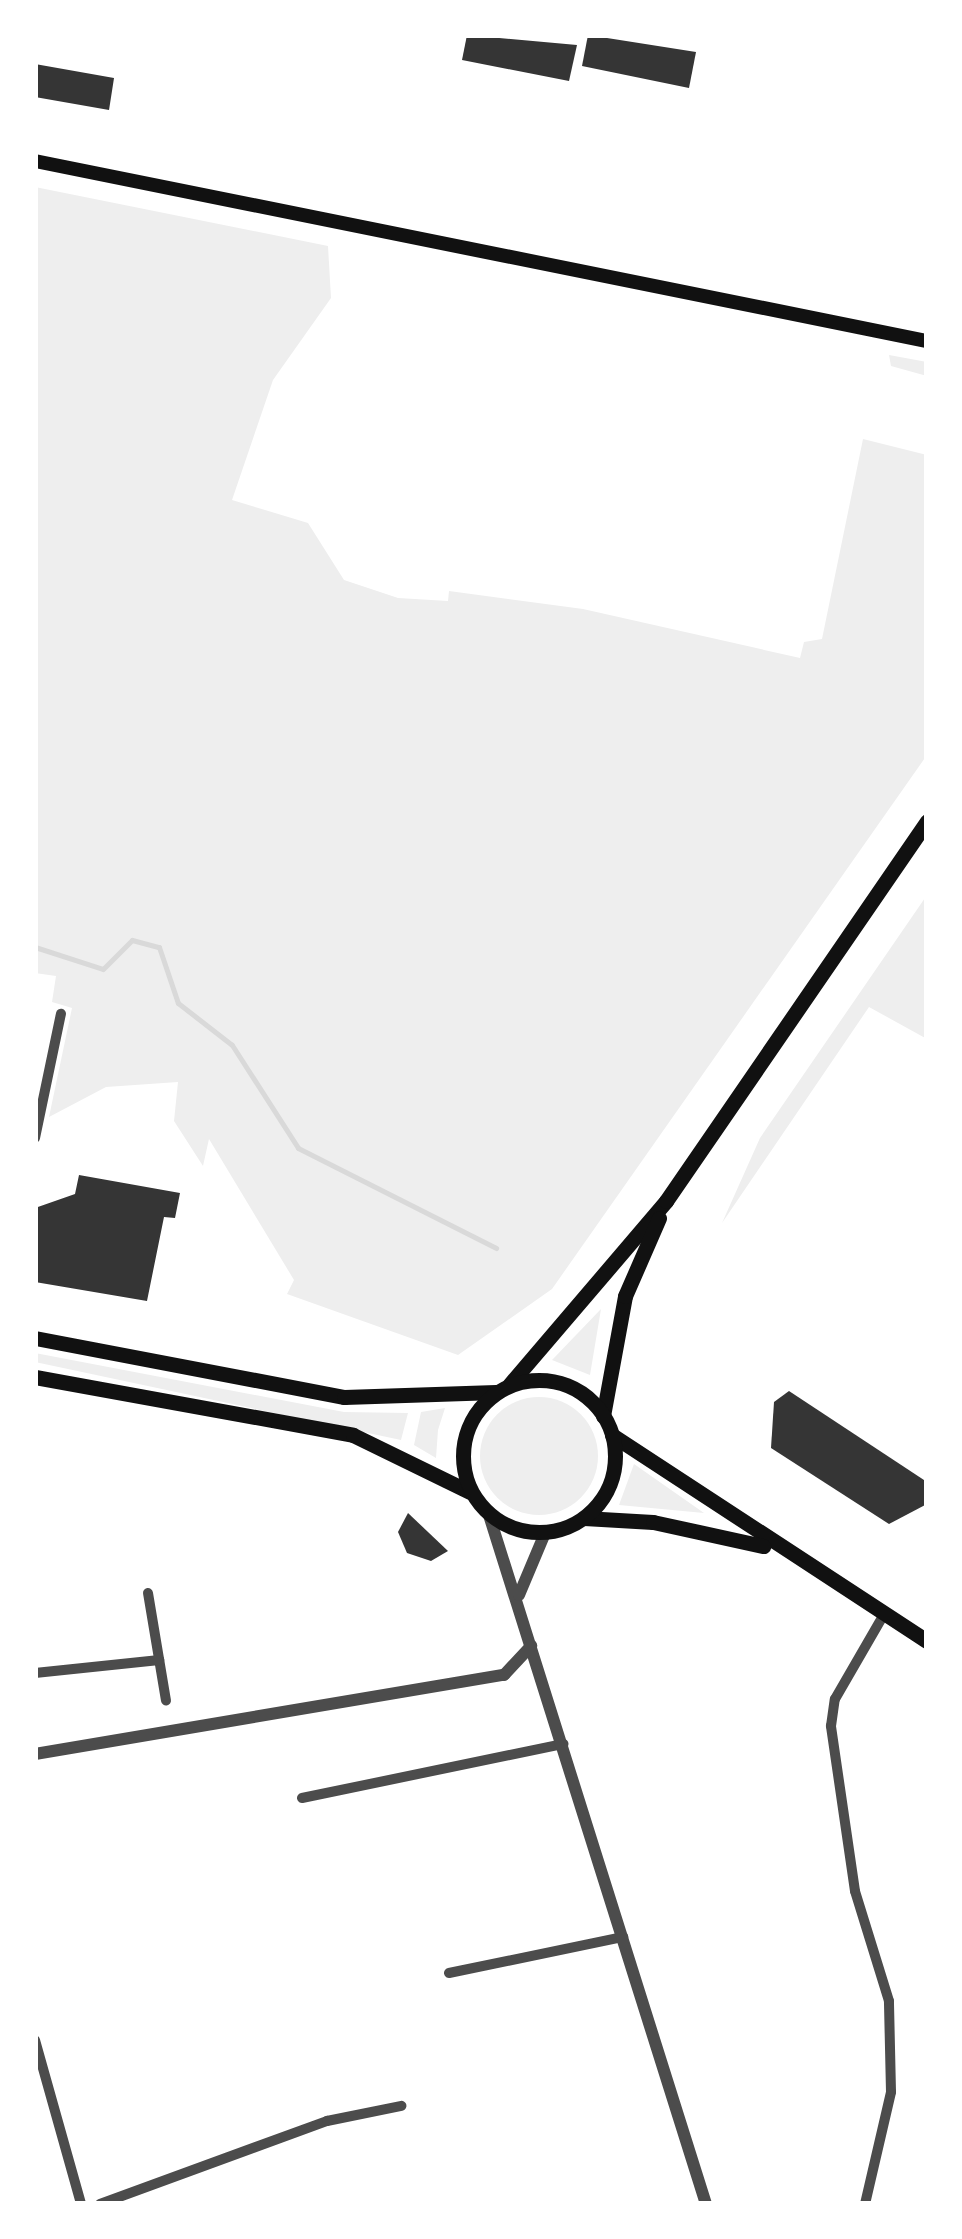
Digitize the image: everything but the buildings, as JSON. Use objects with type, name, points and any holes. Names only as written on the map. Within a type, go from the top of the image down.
[{"type":"main road","points":[[35,161],[927,341]]},
{"type":"main road","points":[[470,1492],[464,1437],[666,1201],[927,820]]},
{"type":"main road","points":[[603,1416],[626,1296],[666,1201]]},
{"type":"main road","points":[[35,1338],[344,1397],[572,1387],[603,1416],[612,1435],[611,1482],[584,1518]]},
{"type":"main road","points":[[35,1377],[371,1440],[470,1492],[489,1515],[545,1533],[584,1518],[688,1528],[777,1550]]},
{"type":"main road","points":[[612,1435],[777,1550],[927,1640]]},
{"type":"street","points":[[35,1138],[61,1014]]},
{"type":"street","points":[[489,1515],[519,1596],[706,2204]]},
{"type":"street","points":[[519,1596],[545,1533]]},
{"type":"street","points":[[148,1593],[166,1702]]},
{"type":"street","points":[[865,2204],[891,2092],[889,2001],[855,1891],[831,1726],[836,1699],[884,1614]]},
{"type":"street","points":[[35,1754],[504,1676],[524,1663],[531,1643]]},
{"type":"street","points":[[35,1673],[159,1660]]},
{"type":"street","points":[[302,1798],[563,1744]]},
{"type":"street","points":[[449,1973],[623,1937]]},
{"type":"street","points":[[35,2040],[82,2204]]},
{"type":"street","points":[[100,2204],[327,2122],[401,2106]]},
{"type":"shaded area","points":[[35,187],[328,246],[331,298],[273,380],[232,500],[308,523],[344,580],[398,598],[448,601],[449,591],[583,609],[800,658],[804,642],[822,639],[863,439],[927,455],[927,755],[552,1289],[458,1355],[287,1294],[294,1280],[209,1139],[203,1166],[174,1121],[178,1082],[106,1087],[49,1117],[72,1008],[52,1002],[56,976],[35,973]]},
{"type":"shaded area","points":[[889,355],[927,362],[927,376],[891,366]]},
{"type":"shaded area","points":[[927,895],[927,1039],[869,1007],[722,1223],[760,1138]]},
{"type":"shaded area","points":[[601,1309],[590,1375],[552,1360]]},
{"type":"shaded area","points":[[35,1353],[344,1412],[408,1413],[401,1440],[35,1362]]},
{"type":"shaded area","points":[[539,1397],[562,1401],[581,1414],[594,1433],[598,1456],[594,1479],[581,1498],[562,1511],[539,1515],[516,1511],[497,1498],[484,1479],[480,1456],[484,1433],[497,1414],[516,1401]]},
{"type":"shaded area","points":[[445,1408],[436,1458],[414,1445],[421,1412]]},
{"type":"shaded area","points":[[634,1464],[704,1513],[619,1505]]},
{"type":"waterway","points":[[35,947],[103,969],[132,940],[159,947],[178,1003],[232,1045],[298,1148],[496,1248]]}]
